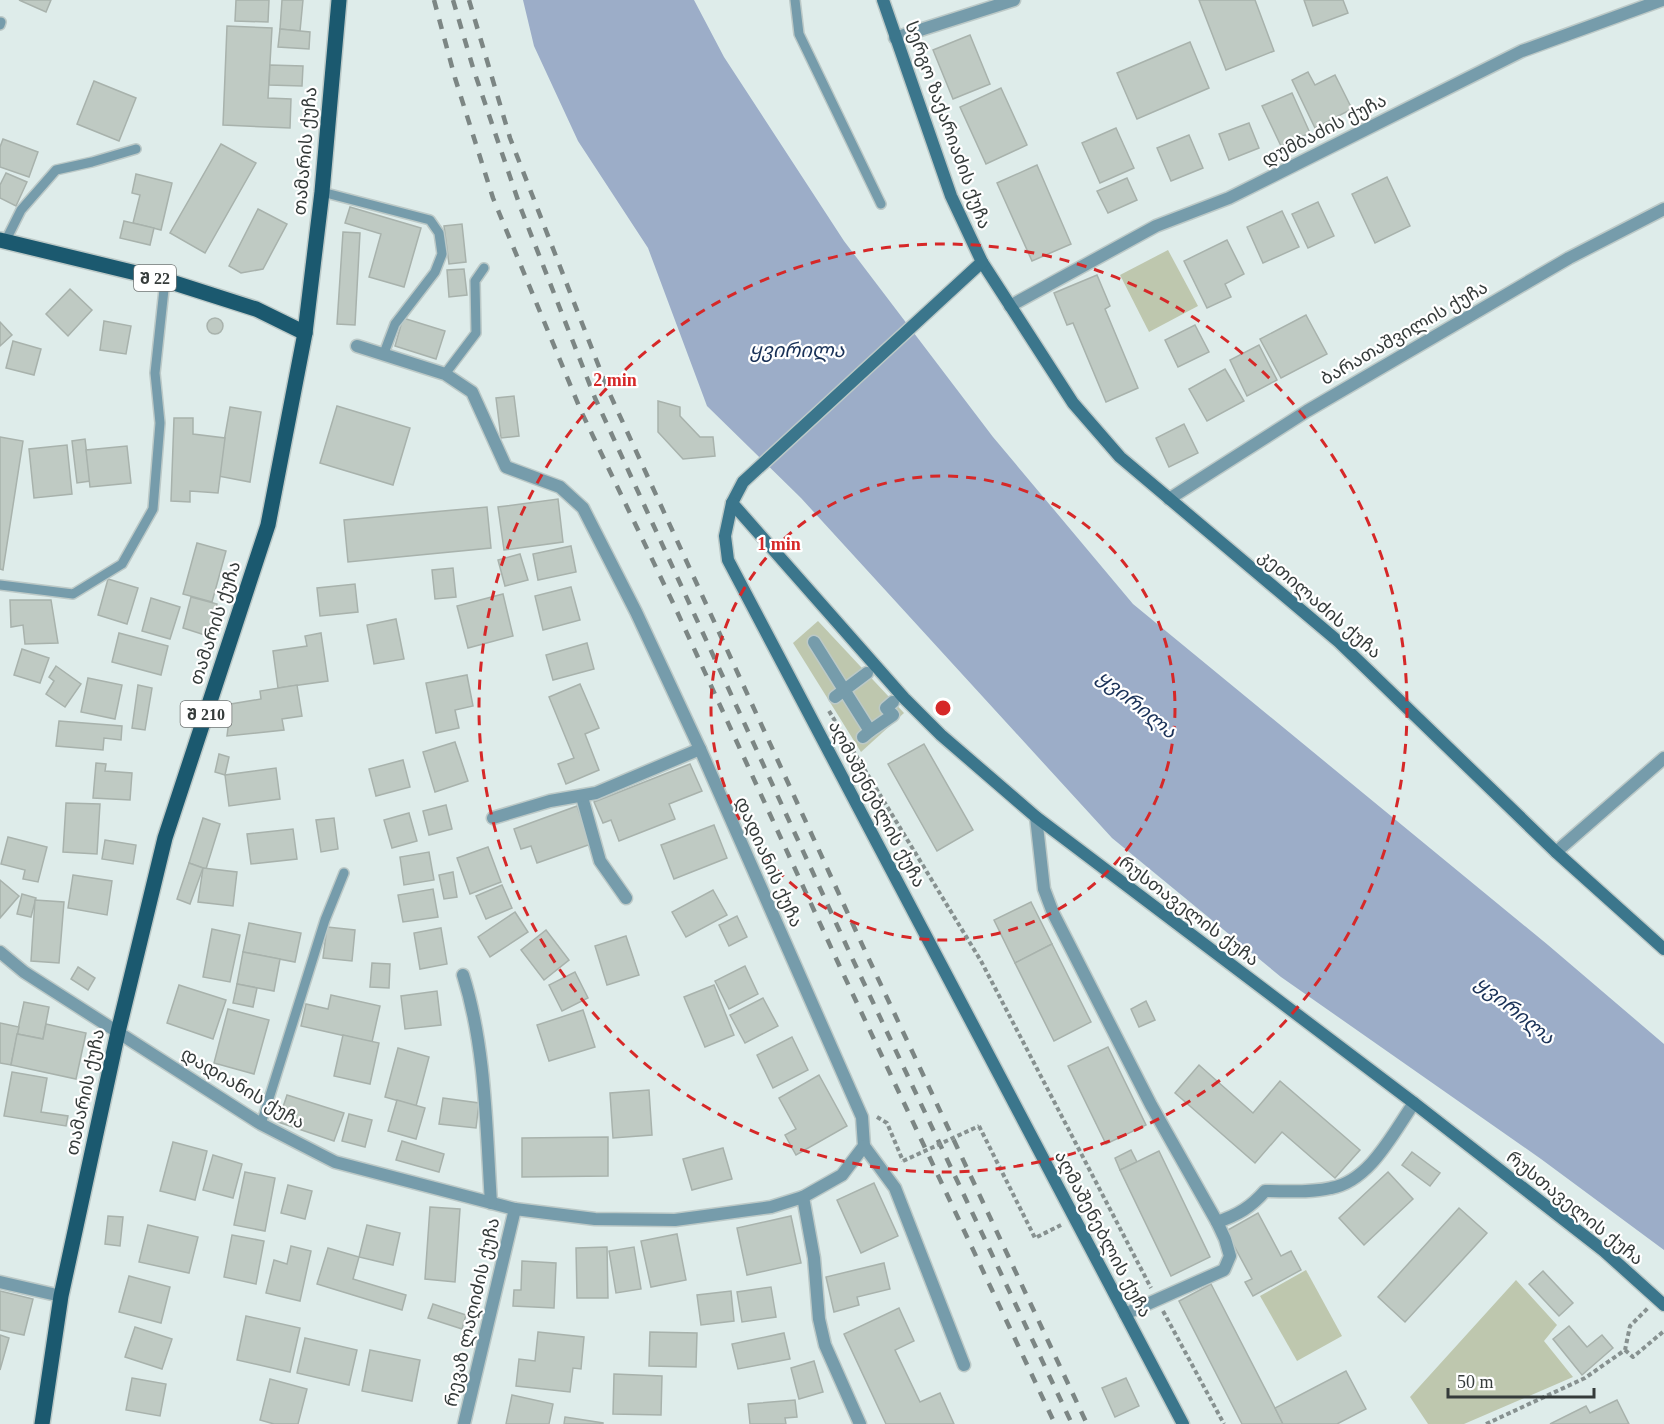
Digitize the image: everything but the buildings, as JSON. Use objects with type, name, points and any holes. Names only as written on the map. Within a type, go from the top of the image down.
[{"type":"main road","name":"თამარის ქუჩა","points":[[42,1424],[61,1296],[118,1032],[165,838],[268,525],[305,333],[322,192],[339,0]]},
{"type":"main road","name":"შ 22","points":[[3,241],[165,280],[256,309],[305,333]]},
{"type":"street","name":"სერგო ზაქარიაძის ქუჩა","points":[[883,0],[951,196],[982,262]]},
{"type":"street","points":[[895,38],[1014,0]]},
{"type":"street","name":"დუმბაძის ქუჩა","points":[[1010,306],[1156,226],[1229,198],[1522,51],[1662,0]]},
{"type":"street","name":"ბარათაშვილის ქუჩა","points":[[1169,499],[1317,405],[1569,258],[1664,209]]},
{"type":"street","name":"კეთილაძის ქუჩა","points":[[982,262],[1073,403],[1120,457],[1339,642],[1556,852],[1664,949]]},
{"type":"street","name":"აღმაშენებლის ქუჩა","points":[[982,262],[743,482],[732,503],[725,536],[728,560],[1183,1424]]},
{"type":"street","name":"დადიანის ქუჩა","points":[[0,952],[24,972],[261,1124],[335,1162],[515,1209],[596,1219],[675,1220],[771,1207],[803,1197],[842,1175],[864,1146],[861,1117],[700,749],[636,612],[583,507],[560,487],[506,467],[472,392],[445,374],[357,346]]},
{"type":"street","name":"რუსთაველის ქუჩა","points":[[732,503],[904,698],[941,735],[1036,817],[1604,1251],[1660,1302]]},
{"type":"street","points":[[814,642],[840,693],[866,734],[892,715],[886,708],[893,702]]},
{"type":"street","points":[[840,693],[867,673]]},
{"type":"street","points":[[493,819],[550,801],[596,793],[700,749]]},
{"type":"street","points":[[1556,852],[1664,758]]},
{"type":"street","points":[[582,797],[600,861],[626,898]]},
{"type":"street","points":[[1036,817],[1044,889],[1053,913],[1151,1105],[1226,1239],[1230,1256],[1224,1269],[1125,1314]]},
{"type":"street","points":[[463,975],[474,1009],[483,1084],[491,1203]]},
{"type":"street","points":[[1217,1222],[1238,1215],[1252,1205],[1265,1191],[1311,1190],[1346,1184],[1361,1173],[1378,1154],[1414,1104]]},
{"type":"street","points":[[864,1146],[895,1188],[964,1365]]},
{"type":"street","points":[[803,1197],[814,1258],[819,1319],[823,1336],[860,1424]]},
{"type":"street","name":"რევაზ ლაღიძის ქუჩა","points":[[464,1424],[515,1209]]},
{"type":"street","points":[[0,1282],[61,1296]]},
{"type":"lane","points":[[795,0],[799,34],[881,204]]},
{"type":"lane","points":[[3,241],[21,210],[56,170],[136,149]]},
{"type":"lane","points":[[322,192],[430,220],[439,233],[442,254],[435,272],[395,324],[384,353]]},
{"type":"lane","points":[[445,374],[476,333],[475,281],[484,268]]},
{"type":"lane","points":[[0,585],[73,594],[122,564],[153,509],[160,423],[155,373],[165,280]]},
{"type":"lane","points":[[261,1124],[325,920],[344,873]]},
{"type":"path","points":[[828,710],[981,961],[1224,1424]]},
{"type":"path","points":[[887,1122],[903,1161],[979,1126],[1035,1238],[1074,1218]]},
{"type":"path","points":[[1486,1424],[1585,1378],[1625,1350],[1630,1326],[1660,1302]]},
{"type":"path","points":[[1625,1350],[1633,1357],[1664,1331]]},
{"type":"green space","points":[[1168,250],[1198,306],[1149,332],[1120,275]]},
{"type":"green space","points":[[818,621],[904,713],[861,752],[793,643]]},
{"type":"green space","points":[[1306,1270],[1342,1336],[1297,1361],[1260,1296]]},
{"type":"green space","points":[[1516,1280],[1557,1325],[1544,1341],[1573,1377],[1464,1424],[1428,1424],[1410,1397]]},
{"type":"water","name":"ყვირილა","points":[[523,0],[694,0],[724,57],[844,241],[993,437],[1133,604],[1548,945],[1664,1044],[1664,1250],[1541,1159],[1281,977],[1112,838],[801,498],[707,406],[648,248],[578,141],[534,46]]},
{"type":"railway","points":[[434,0],[455,78],[493,198],[581,411],[674,605],[840,967],[1055,1424]]},
{"type":"railway","points":[[453,0],[474,71],[521,209],[595,398],[853,960],[1072,1424]]},
{"type":"railway","points":[[469,0],[510,138],[608,390],[866,953],[1087,1424]]}]
